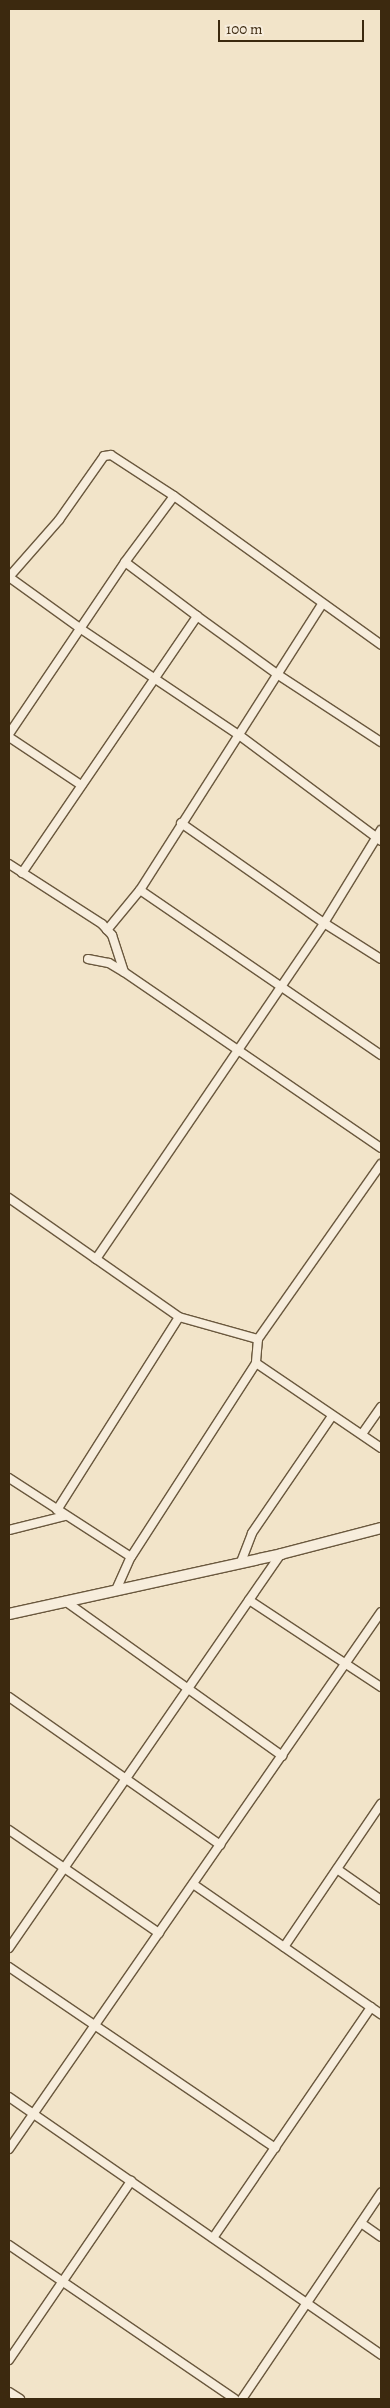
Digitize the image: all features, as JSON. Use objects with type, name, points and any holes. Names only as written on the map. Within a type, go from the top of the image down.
[{"type":"street","points":[[96,1259],[282,986],[380,836],[239,735],[81,629],[9,577],[60,520],[104,456],[111,455],[174,496],[381,645]]},
{"type":"street","points":[[81,785],[9,736],[126,562],[174,496]]},
{"type":"street","points":[[126,562],[277,674],[381,742]]},
{"type":"street","points":[[107,930],[140,890],[322,604]]},
{"type":"street","points":[[22,872],[197,616]]},
{"type":"street","points":[[181,823],[324,923],[381,959]]},
{"type":"street","points":[[9,864],[102,924],[112,936],[124,972]]},
{"type":"street","points":[[140,890],[381,1055]]},
{"type":"street","points":[[88,959],[109,963],[124,972],[381,1148]]},
{"type":"street","points":[[116,1590],[131,1557],[256,1363],[258,1339],[381,1164]]},
{"type":"street","points":[[9,1198],[180,1317],[258,1339]]},
{"type":"street","points":[[57,1510],[180,1317]]},
{"type":"street","points":[[256,1363],[381,1448]]},
{"type":"street","points":[[362,1434],[381,1407]]},
{"type":"street","points":[[241,1562],[252,1532],[332,1416]]},
{"type":"street","points":[[9,1478],[131,1557]]},
{"type":"street","points":[[9,1530],[65,1516]]},
{"type":"street","points":[[9,1614],[281,1554],[381,1528]]},
{"type":"street","points":[[9,1948],[281,1554]]},
{"type":"street","points":[[249,1600],[381,1687]]},
{"type":"street","points":[[65,1601],[282,1756]]},
{"type":"street","points":[[9,2149],[381,1612]]},
{"type":"street","points":[[9,1697],[220,1845]]},
{"type":"street","points":[[284,1947],[381,1804]]},
{"type":"street","points":[[9,1830],[159,1933]]},
{"type":"street","points":[[337,1869],[381,1900]]},
{"type":"street","points":[[193,1884],[381,2014]]},
{"type":"street","points":[[9,1967],[275,2148]]},
{"type":"street","points":[[213,2238],[371,2007]]},
{"type":"street","points":[[9,2097],[381,2355]]},
{"type":"street","points":[[9,2360],[131,2181]]},
{"type":"street","points":[[242,2399],[381,2193]]},
{"type":"street","points":[[361,2223],[381,2237]]},
{"type":"street","points":[[9,2245],[235,2399]]},
{"type":"street","points":[[9,2392],[20,2399]]}]
